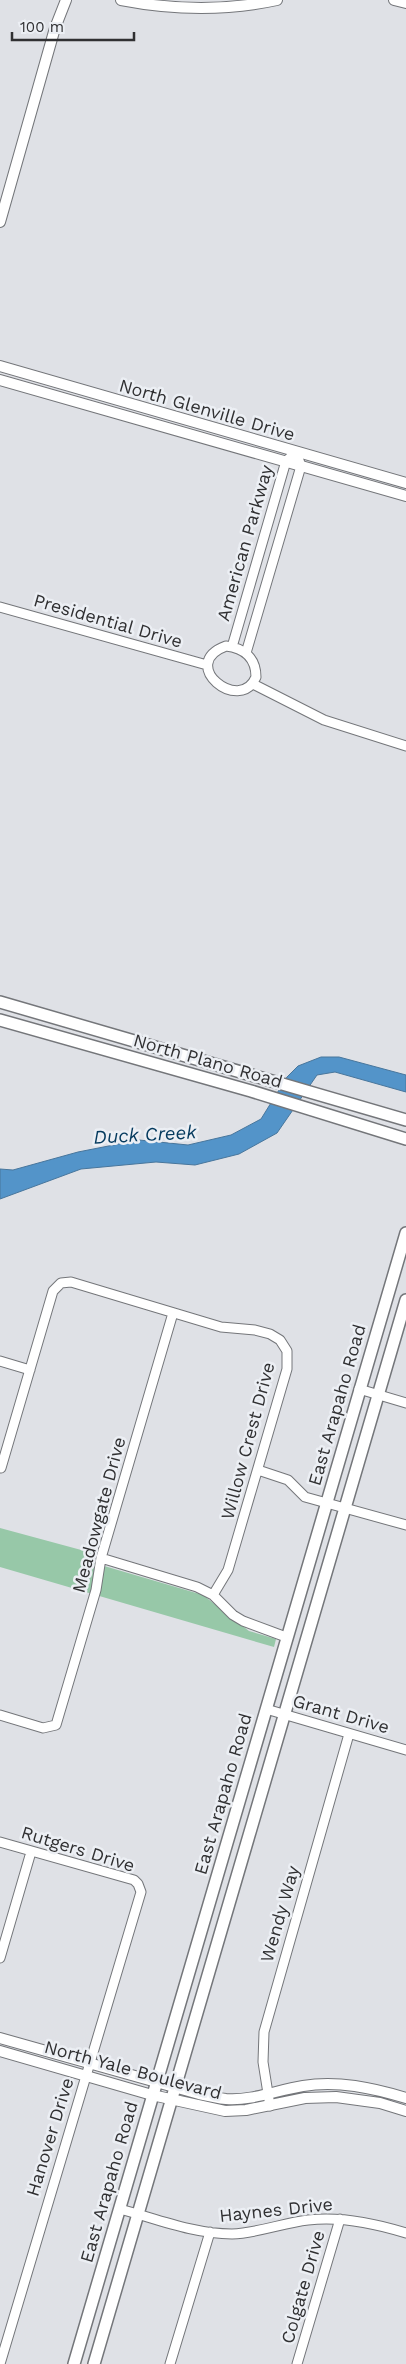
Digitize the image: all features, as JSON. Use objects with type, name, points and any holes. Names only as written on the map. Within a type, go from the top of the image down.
[{"type":"main road","name":"North Plano Road","points":[[0,1002],[276,1084],[406,1120]]},
{"type":"main road","name":"North Plano Road","points":[[0,1020],[268,1096],[406,1139]]},
{"type":"main road","name":"East Arapaho Road","points":[[74,2364],[286,1636],[406,1233]]},
{"type":"main road","name":"East Arapaho Road","points":[[94,2364],[406,1300]]},
{"type":"main road","points":[[299,1593],[323,1582]]},
{"type":"street","points":[[0,222],[55,28],[66,0]]},
{"type":"street","points":[[121,0],[149,5],[203,8],[273,0]]},
{"type":"street","points":[[394,0],[406,3]]},
{"type":"street","name":"North Glenville Drive","points":[[0,366],[406,483]]},
{"type":"street","name":"North Glenville Drive","points":[[0,380],[406,496]]},
{"type":"street","name":"American Parkway","points":[[232,647],[286,462],[296,452],[300,466],[246,653]]},
{"type":"street","points":[[263,542],[276,546]]},
{"type":"street","points":[[248,591],[262,595]]},
{"type":"street","name":"Presidential Drive","points":[[0,607],[207,665]]},
{"type":"street","points":[[232,647],[246,653],[251,657],[256,670],[253,684],[242,691],[228,689],[211,678],[207,665],[212,654],[219,649],[232,647]]},
{"type":"street","points":[[253,684],[324,720],[406,746]]},
{"type":"street","name":"Willow Crest Drive","points":[[30,1370],[53,1291],[60,1283],[71,1282],[221,1327],[255,1330],[270,1334],[280,1340],[287,1351],[288,1368],[228,1570],[213,1595]]},
{"type":"street","name":"Meadowgate Drive","points":[[0,1715],[43,1728],[56,1724],[96,1590],[101,1558],[173,1313]]},
{"type":"street","points":[[0,1361],[30,1370],[1,1468]]},
{"type":"street","points":[[360,1389],[406,1403]]},
{"type":"street","points":[[258,1470],[288,1480],[306,1497],[406,1525]]},
{"type":"street","points":[[101,1558],[197,1587],[213,1595],[233,1615],[243,1621],[286,1636]]},
{"type":"street","name":"Grant Drive","points":[[266,1709],[406,1750]]},
{"type":"street","name":"Wendy Way","points":[[270,2106],[263,2062],[264,2032],[348,1734]]},
{"type":"street","name":"Rutgers Drive","points":[[0,1842],[134,1880],[141,1892]]},
{"type":"street","points":[[0,1958],[31,1852]]},
{"type":"street","name":"Hanover Drive","points":[[0,2364],[141,1892]]},
{"type":"street","name":"North Yale Boulevard","points":[[0,2038],[157,2082],[226,2099],[269,2094],[304,2086],[336,2085],[382,2091],[406,2098]]},
{"type":"street","name":"North Yale Boulevard","points":[[0,2050],[152,2095],[225,2111],[270,2106],[305,2098],[336,2097],[380,2103],[406,2111]]},
{"type":"street","name":"Haynes Drive","points":[[120,2209],[210,2232],[234,2234],[309,2219],[340,2219],[374,2223],[406,2233]]},
{"type":"street","name":"Colgate Drive","points":[[297,2364],[340,2219]]},
{"type":"street","points":[[170,2364],[210,2232]]},
{"type":"green space","points":[[0,1528],[96,1554],[94,1563],[203,1595],[249,1631],[276,1639],[274,1647],[0,1567]]},
{"type":"water","points":[[321,1057],[339,1057],[406,1075],[406,1092],[335,1072],[317,1075],[277,1133],[239,1154],[195,1165],[156,1162],[81,1169],[0,1199],[0,1169],[13,1170],[78,1152],[139,1140],[188,1145],[231,1135],[261,1119],[287,1077],[298,1066]]},
{"type":"water label","name":"Duck Creek","points":[[145,1134]]}]
